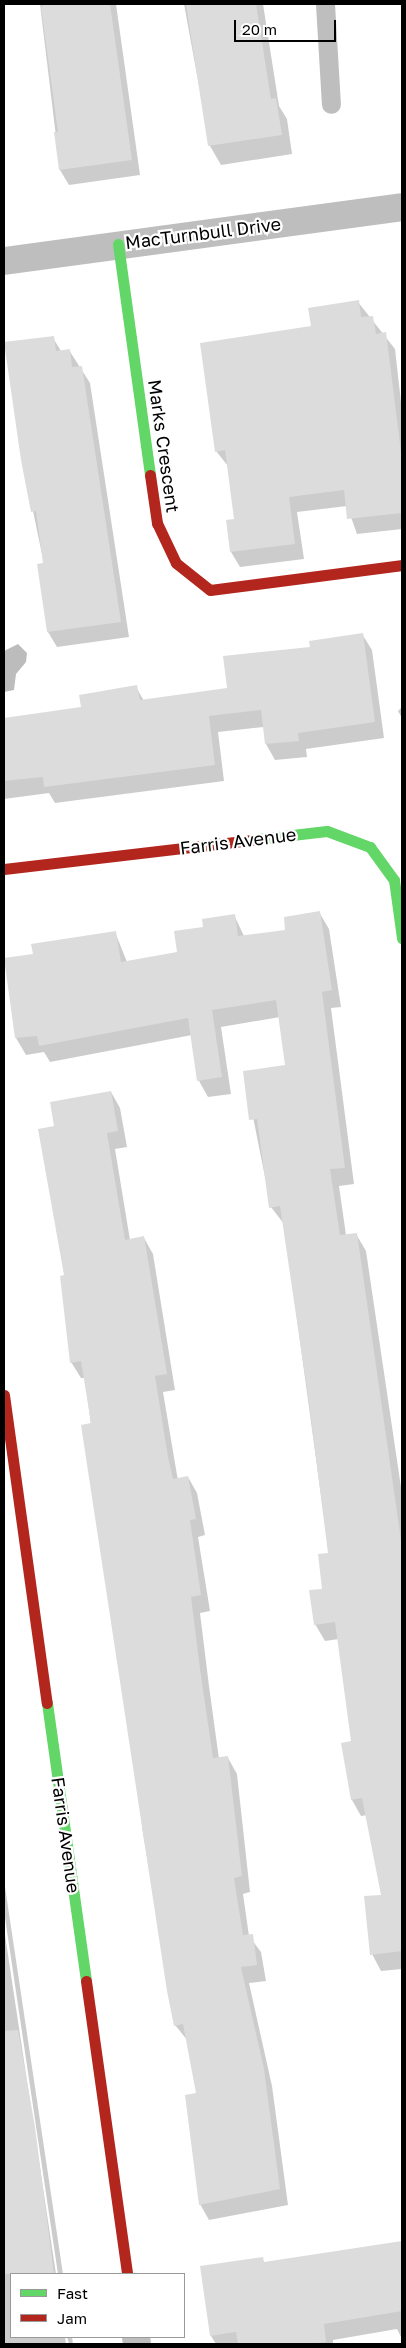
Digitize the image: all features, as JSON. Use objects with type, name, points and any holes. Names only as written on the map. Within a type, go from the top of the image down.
[{"type":"street","name":"MacTurnbull Drive","points":[[5,256],[118,244],[402,208]]},
{"type":"street","name":"Marks Crescent","points":[[118,244],[157,523],[176,563],[210,590],[402,566]]},
{"type":"street","name":"Farris Avenue","points":[[4,869],[327,831],[370,847],[394,880],[402,938]]},
{"type":"street","name":"Farris Avenue","points":[[4,1395],[127,2273]]},
{"type":"lane","points":[[325,4],[331,104]]},
{"type":"shaded area","points":[[18,644],[27,653],[26,662],[16,674],[14,690],[4,692],[4,651]]},
{"type":"building","points":[[45,4],[110,4],[132,160],[59,170],[54,132],[58,132],[41,7]]},
{"type":"building","points":[[186,4],[256,4],[271,99],[276,98],[282,135],[208,146]]},
{"type":"building","points":[[359,300],[361,317],[373,316],[376,334],[386,332],[402,460],[402,513],[347,519],[344,490],[289,497],[295,544],[230,552],[226,520],[234,519],[225,450],[215,452],[200,343],[311,326],[308,308]]},
{"type":"building","points":[[54,336],[56,351],[70,349],[72,367],[82,366],[121,622],[47,632],[37,564],[43,563],[36,511],[31,512],[21,460],[4,342]]},
{"type":"building","points":[[363,633],[375,722],[298,733],[299,741],[265,744],[261,710],[209,716],[215,765],[44,787],[43,777],[4,781],[4,718],[81,707],[79,695],[137,685],[140,700],[227,688],[223,656],[310,647],[309,641]]},
{"type":"building","points":[[320,911],[332,990],[322,992],[345,1168],[330,1169],[340,1235],[357,1233],[402,1547],[402,1951],[370,1955],[364,1896],[381,1895],[362,1798],[351,1800],[341,1743],[351,1741],[335,1622],[314,1625],[309,1590],[322,1589],[318,1554],[328,1553],[309,1403],[280,1206],[269,1208],[257,1119],[249,1120],[243,1071],[285,1065],[276,1000],[212,1010],[222,1077],[197,1081],[188,1018],[39,1046],[37,1036],[15,1038],[4,958],[33,954],[31,944],[116,931],[121,962],[177,952],[174,931],[203,927],[202,919],[235,914],[238,936],[285,930],[284,917]]},
{"type":"building","points":[[111,1091],[118,1131],[107,1133],[125,1240],[144,1236],[167,1374],[155,1376],[168,1457],[173,1479],[188,1476],[196,1519],[190,1520],[201,1595],[191,1597],[200,1669],[213,1758],[228,1756],[242,1876],[234,1878],[243,1935],[253,1934],[257,1965],[241,1967],[264,2069],[280,2189],[199,2205],[185,2095],[196,2093],[183,2024],[174,2026],[167,1991],[81,1425],[91,1423],[81,1361],[70,1363],[60,1276],[64,1275],[38,1129],[54,1126],[50,1102]]},
{"type":"building","points":[[18,2030],[35,2127],[54,2273],[4,2274],[4,2031]]},
{"type":"building","points":[[402,2241],[402,2311],[324,2324],[326,2342],[309,2344],[238,2344],[236,2332],[210,2336],[200,2266],[263,2257],[264,2262]]},
{"type":"traffic: fast","points":[[118,244],[150,475]]},
{"type":"traffic: fast","points":[[258,839],[327,831],[370,847],[394,880],[402,938]]},
{"type":"traffic: fast","points":[[47,1703],[86,1981]]},
{"type":"traffic: jam","points":[[150,475],[157,523],[176,563],[210,590],[402,565]]},
{"type":"traffic: jam","points":[[4,869],[258,839]]},
{"type":"traffic: jam","points":[[4,1395],[47,1703]]},
{"type":"traffic: jam","points":[[86,1981],[127,2273]]}]
